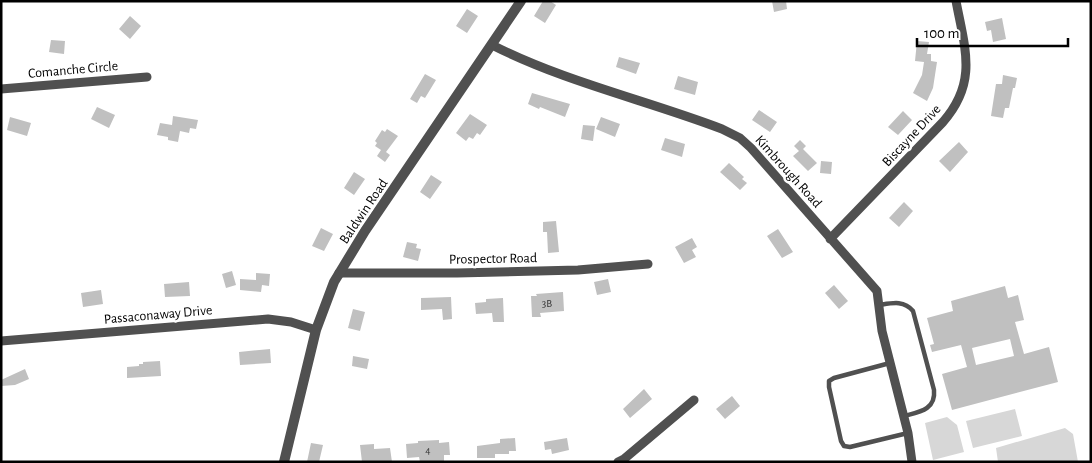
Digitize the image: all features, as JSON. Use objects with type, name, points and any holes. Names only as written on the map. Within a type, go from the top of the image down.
[{"type":"street","name":"Baldwin Road","points":[[284,462],[316,330],[328,296],[339,273],[376,215],[521,1]]},
{"type":"street","name":"Biscayne Drive","points":[[830,239],[943,122],[959,100],[965,84],[967,68],[956,1]]},
{"type":"street","name":"Kimbrough Road","points":[[492,45],[595,86],[717,127],[731,133],[755,151],[875,289],[880,305],[882,331],[908,433],[912,462]]},
{"type":"street","name":"Comanche Circle","points":[[1,89],[147,77]]},
{"type":"street","name":"Prospector Road","points":[[339,273],[578,270],[648,264]]},
{"type":"street","name":"Passaconaway Drive","points":[[1,341],[268,319],[291,322],[316,330]]},
{"type":"street","points":[[618,462],[694,400]]},
{"type":"lane","points":[[880,305],[904,304],[913,311],[934,390],[934,399],[929,407],[921,412],[904,416]]},
{"type":"lane","points":[[890,363],[829,381],[828,387],[841,441],[844,446],[850,447],[908,433]]},
{"type":"shaded area","points":[[1015,409],[1022,436],[973,448],[966,421]]},
{"type":"shaded area","points":[[947,417],[957,425],[964,452],[933,460],[925,423]]},
{"type":"shaded area","points":[[1065,428],[1073,434],[1078,462],[998,462],[996,448]]},
{"type":"building","points":[[543,1],[550,1],[556,5],[545,23],[534,16]]},
{"type":"building","points":[[772,1],[786,1],[787,9],[774,12]]},
{"type":"building","points":[[467,9],[478,16],[467,33],[456,26]]},
{"type":"building","points":[[130,16],[141,26],[130,39],[119,29]]},
{"type":"building","points":[[1002,18],[1006,39],[993,42],[991,30],[987,31],[985,22]]},
{"type":"building","points":[[51,40],[65,41],[64,54],[49,52]]},
{"type":"building","points":[[917,41],[929,42],[927,54],[931,54],[931,61],[937,62],[933,88],[927,101],[913,93],[922,75],[924,62],[915,61]]},
{"type":"building","points":[[619,57],[640,63],[636,74],[616,67]]},
{"type":"building","points":[[425,74],[436,80],[425,98],[421,96],[417,103],[410,99]]},
{"type":"building","points":[[1003,75],[1017,78],[1009,108],[1005,108],[1003,118],[991,116],[996,84],[1002,84]]},
{"type":"building","points":[[678,76],[698,82],[695,95],[674,89]]},
{"type":"building","points":[[532,93],[570,104],[565,117],[528,104]]},
{"type":"building","points":[[97,107],[115,115],[109,128],[91,119]]},
{"type":"building","points":[[759,110],[777,122],[770,132],[752,120]]},
{"type":"building","points":[[903,111],[912,120],[898,135],[888,127]]},
{"type":"building","points":[[470,114],[487,125],[480,135],[477,133],[473,139],[469,137],[466,141],[456,133]]},
{"type":"building","points":[[173,116],[198,120],[196,129],[190,128],[189,133],[180,131],[178,142],[168,140],[168,137],[157,135],[160,123],[172,125]]},
{"type":"building","points":[[10,117],[31,123],[27,136],[7,130]]},
{"type":"building","points":[[601,117],[620,124],[615,137],[596,129]]},
{"type":"building","points":[[583,125],[595,126],[593,141],[581,139]]},
{"type":"building","points":[[387,129],[398,136],[386,152],[390,155],[385,162],[377,156],[381,150],[375,146],[377,143],[375,141],[382,130],[385,132]]},
{"type":"building","points":[[665,138],[685,144],[682,157],[661,150]]},
{"type":"building","points":[[800,140],[806,146],[803,149],[817,163],[808,171],[793,156],[799,151],[794,146]]},
{"type":"building","points":[[959,142],[968,152],[950,172],[939,161]]},
{"type":"building","points":[[821,161],[832,162],[831,174],[820,173]]},
{"type":"building","points":[[729,163],[744,177],[742,179],[747,183],[740,190],[720,172]]},
{"type":"building","points":[[354,172],[365,179],[354,195],[344,188]]},
{"type":"building","points":[[431,175],[442,182],[430,199],[420,192]]},
{"type":"building","points":[[904,202],[913,211],[899,227],[889,218]]},
{"type":"building","points":[[556,221],[559,252],[548,253],[547,232],[543,232],[543,222]]},
{"type":"building","points":[[321,228],[333,234],[324,251],[312,246]]},
{"type":"building","points":[[778,229],[793,252],[782,258],[767,236]]},
{"type":"building","points":[[692,238],[697,247],[692,250],[696,257],[684,263],[675,247]]},
{"type":"building","points":[[407,242],[417,244],[416,248],[421,249],[418,261],[403,257]]},
{"type":"building","points":[[232,271],[236,285],[226,288],[222,274]]},
{"type":"building","points":[[256,273],[270,274],[269,286],[262,285],[261,292],[240,290],[240,279],[256,280]]},
{"type":"building","points":[[608,279],[611,292],[597,295],[594,282]]},
{"type":"building","points":[[189,282],[190,296],[165,297],[164,284]]},
{"type":"building","points":[[834,285],[848,301],[839,309],[825,293]]},
{"type":"building","points":[[1005,286],[1008,298],[1018,295],[1024,320],[1015,322],[1024,354],[1049,347],[1058,382],[952,410],[942,374],[967,367],[961,345],[932,352],[930,345],[934,344],[927,318],[953,311],[951,301]],"holes":[[[1010,339],[1014,356],[976,365],[972,348]]]},
{"type":"building","points":[[101,290],[103,304],[83,307],[81,293]]},
{"type":"building","points":[[563,292],[564,311],[540,313],[541,317],[532,317],[531,296]]},
{"type":"building","points":[[451,297],[452,319],[443,320],[442,309],[421,310],[421,298]]},
{"type":"building","points":[[503,298],[504,322],[493,322],[492,313],[476,314],[475,303],[486,302],[486,299]]},
{"type":"building","points":[[353,309],[365,312],[360,331],[348,328]]},
{"type":"building","points":[[270,349],[271,363],[240,365],[239,352]]},
{"type":"building","points":[[353,356],[369,359],[367,369],[352,366]]},
{"type":"building","points":[[160,361],[161,376],[127,378],[127,367],[139,366],[143,362]]},
{"type":"building","points":[[25,369],[29,379],[15,385],[1,386],[1,380]]},
{"type":"building","points":[[644,389],[652,399],[630,418],[623,409]]},
{"type":"building","points":[[732,396],[740,406],[725,419],[716,409]]},
{"type":"building","points":[[515,438],[516,451],[509,451],[509,454],[495,454],[495,458],[477,458],[477,446],[500,443],[500,439]]},
{"type":"building","points":[[567,438],[569,450],[552,454],[551,449],[545,450],[544,442]]},
{"type":"building","points":[[439,440],[439,443],[449,442],[450,455],[444,455],[444,461],[420,462],[419,457],[407,458],[406,444],[418,443],[418,441]]},
{"type":"building","points":[[311,443],[323,445],[319,462],[307,462]]},
{"type":"building","points":[[374,444],[374,449],[390,448],[392,462],[362,462],[360,445]]}]
